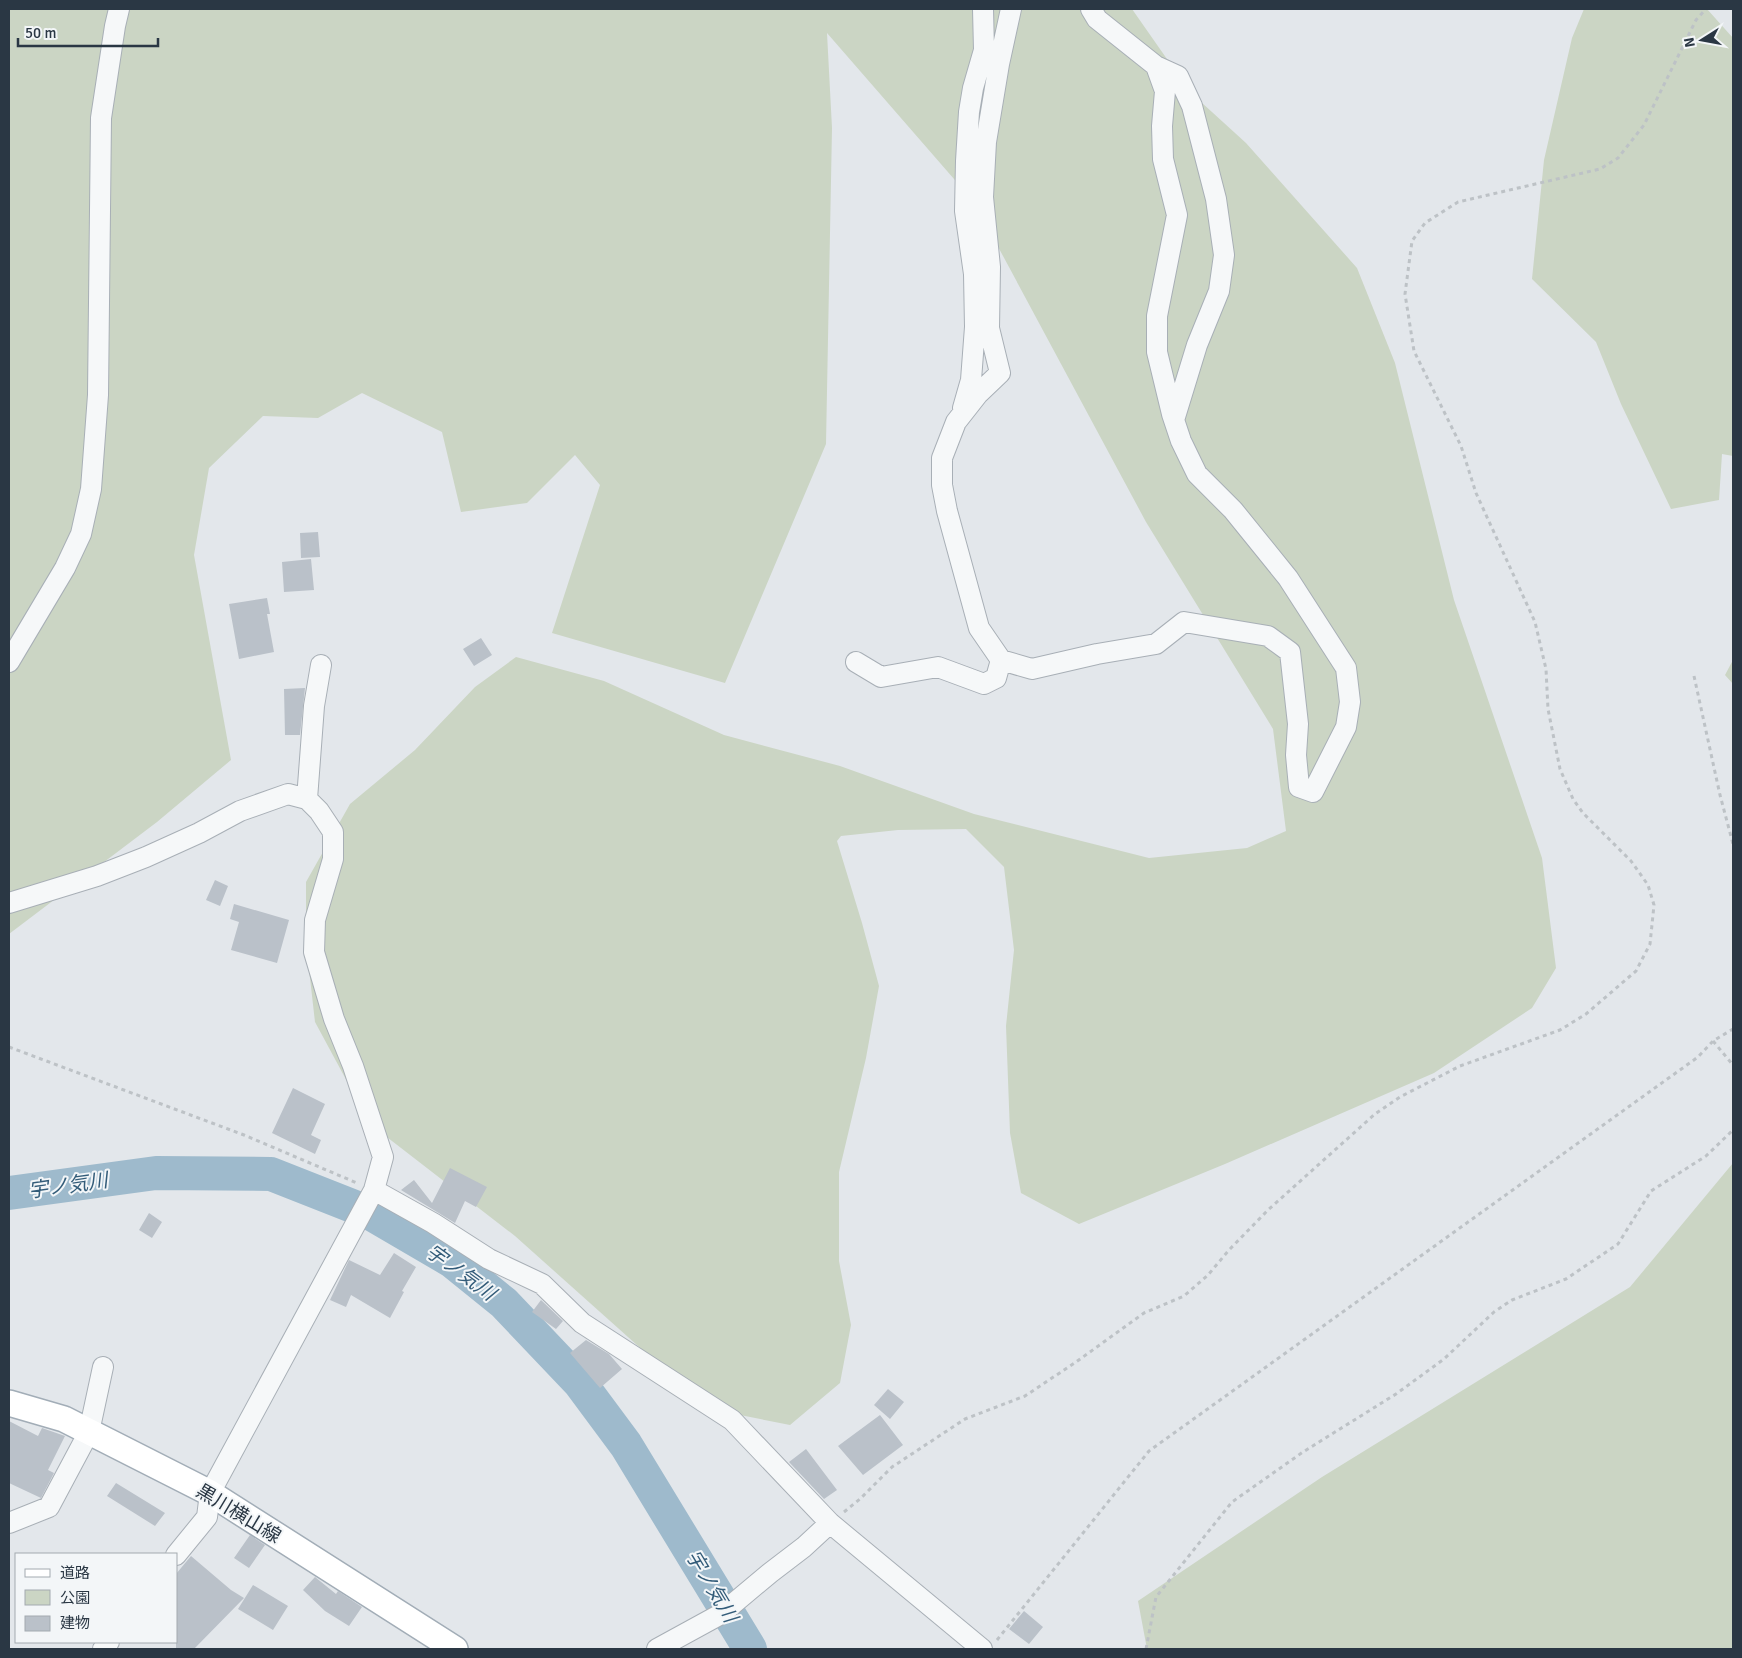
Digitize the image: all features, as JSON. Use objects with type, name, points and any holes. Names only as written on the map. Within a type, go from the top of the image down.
[{"type":"main road","name":"黒川横山線","points":[[9,1403],[64,1419],[210,1493],[454,1649]]},
{"type":"street","points":[[9,662],[65,568],[81,534],[91,489],[98,395],[101,118],[119,9]]},
{"type":"street","points":[[961,416],[971,380],[975,327],[974,274],[965,211],[966,161],[969,112],[973,88],[984,50],[983,9]]},
{"type":"street","points":[[1011,9],[999,64],[986,142],[983,197],[990,267],[989,328],[1000,373],[978,394],[956,422],[942,458],[942,485],[947,511],[978,628],[1001,660],[1032,669],[1098,654],[1156,644],[1184,622],[1268,636],[1290,652],[1298,724],[1296,755],[1299,786],[1313,792],[1346,727],[1350,702],[1346,668],[1288,578],[1233,510],[1197,474],[1181,441],[1174,420],[1157,352],[1157,316],[1177,216],[1163,159],[1162,126],[1165,91],[1156,66]]},
{"type":"street","points":[[1091,9],[1098,19],[1156,66],[1178,76],[1192,106],[1216,199],[1224,255],[1219,291],[1197,345],[1174,420]]},
{"type":"street","points":[[856,662],[881,677],[938,668],[984,684],[996,678],[1001,660]]},
{"type":"street","points":[[308,799],[314,706],[321,665]]},
{"type":"street","points":[[9,902],[113,870],[182,841],[240,811],[288,794],[308,799],[319,811],[333,832],[333,859],[315,920],[314,952],[334,1019],[353,1066],[383,1157],[374,1190],[210,1493],[206,1517],[178,1553]]},
{"type":"street","points":[[374,1190],[433,1223],[489,1259],[542,1284],[582,1323],[732,1420],[830,1523],[989,1645]]},
{"type":"street","points":[[9,1523],[48,1507],[90,1432],[103,1367]]},
{"type":"street","points":[[657,1649],[727,1609],[804,1547],[830,1523]]},
{"type":"path","points":[[830,1523],[860,1499],[892,1467],[965,1419],[1025,1396],[1144,1313],[1184,1296],[1208,1275],[1229,1250],[1268,1210],[1375,1114],[1400,1097],[1460,1066],[1560,1030],[1586,1014],[1636,971],[1650,944],[1654,905],[1648,884],[1631,861],[1583,813],[1573,799],[1560,769],[1548,709],[1546,669],[1535,622],[1476,493],[1461,446],[1414,351],[1405,294],[1412,241],[1425,223],[1458,202],[1600,169],[1618,158],[1644,125],[1696,20],[1706,9]]},
{"type":"path","points":[[1694,676],[1720,795],[1733,844]]},
{"type":"path","points":[[989,1645],[1149,1451],[1698,1057],[1713,1042],[1733,1029]]},
{"type":"path","points":[[1713,1042],[1733,1065]]},
{"type":"path","points":[[9,1047],[244,1135],[374,1190]]},
{"type":"path","points":[[1146,1649],[1156,1596],[1232,1502],[1303,1452],[1396,1394],[1444,1359],[1494,1312],[1512,1300],[1566,1279],[1618,1244],[1651,1191],[1706,1156],[1733,1130]]},
{"type":"green space","points":[[9,9],[1132,9],[1190,92],[1246,143],[1357,268],[1395,363],[1454,600],[1542,858],[1556,968],[1532,1008],[1434,1073],[1225,1164],[1079,1224],[1021,1193],[1010,1133],[1006,1026],[1014,950],[1004,867],[966,829],[898,830],[841,836],[837,841],[879,986],[866,1058],[839,1172],[839,1261],[851,1325],[840,1383],[790,1425],[725,1412],[647,1354],[515,1236],[370,1124],[315,1022],[306,943],[306,882],[350,804],[415,750],[475,687],[516,657],[604,681],[724,735],[840,766],[974,814],[1149,858],[1247,848],[1286,831],[1273,729],[1146,522],[974,202],[827,33],[832,128],[826,444],[725,683],[552,633],[600,485],[575,455],[527,503],[461,512],[442,432],[362,393],[318,418],[263,416],[209,468],[194,555],[231,760],[157,822],[9,934]]},
{"type":"green space","points":[[1584,9],[1707,9],[1733,38],[1733,456],[1722,454],[1719,500],[1671,509],[1621,404],[1596,342],[1532,279],[1544,160],[1572,38]]},
{"type":"green space","points":[[1733,660],[1733,684],[1725,675]]},
{"type":"green space","points":[[1733,1163],[1733,1649],[1147,1649],[1138,1601],[1322,1477],[1630,1287]]},
{"type":"building","points":[[318,532],[320,557],[301,558],[300,533]]},
{"type":"building","points":[[311,559],[314,590],[284,592],[282,562]]},
{"type":"building","points":[[267,598],[270,614],[267,614],[274,652],[239,659],[229,604]]},
{"type":"building","points":[[481,638],[492,655],[474,666],[463,649]]},
{"type":"building","points":[[305,688],[300,735],[285,735],[284,689]]},
{"type":"building","points":[[215,880],[228,886],[220,906],[206,900]]},
{"type":"building","points":[[234,904],[289,920],[277,963],[231,950],[239,922],[230,919]]},
{"type":"building","points":[[293,1088],[325,1104],[311,1135],[321,1140],[315,1154],[272,1133]]},
{"type":"building","points":[[450,1168],[487,1187],[476,1207],[465,1201],[455,1223],[401,1190],[414,1180],[432,1203]]},
{"type":"building","points":[[149,1213],[162,1222],[152,1238],[139,1230]]},
{"type":"building","points":[[394,1253],[416,1267],[402,1291],[404,1292],[390,1318],[351,1295],[346,1307],[330,1300],[349,1260],[380,1275]]},
{"type":"building","points":[[541,1300],[563,1321],[556,1329],[532,1312]]},
{"type":"building","points":[[586,1340],[609,1354],[622,1369],[600,1388],[570,1353]]},
{"type":"building","points":[[888,1389],[904,1402],[890,1419],[874,1405]]},
{"type":"building","points":[[880,1415],[903,1445],[863,1475],[838,1446]]},
{"type":"building","points":[[9,1421],[38,1436],[42,1428],[65,1436],[48,1470],[54,1473],[41,1498],[9,1483]]},
{"type":"building","points":[[806,1449],[837,1490],[824,1499],[789,1462]]},
{"type":"building","points":[[116,1483],[165,1513],[155,1526],[107,1496]]},
{"type":"building","points":[[250,1535],[265,1545],[249,1568],[234,1558]]},
{"type":"building","points":[[191,1556],[231,1590],[244,1598],[194,1649],[176,1649],[176,1643],[178,1643],[178,1572]]},
{"type":"building","points":[[315,1577],[336,1594],[338,1591],[362,1607],[349,1626],[325,1611],[303,1590]]},
{"type":"building","points":[[253,1585],[288,1606],[273,1630],[238,1609]]},
{"type":"building","points":[[1024,1611],[1043,1627],[1029,1644],[1009,1629]]},
{"type":"waterway","name":"宇ノ気川","points":[[9,1193],[156,1173],[271,1174],[370,1213],[452,1261],[504,1303],[580,1383],[626,1445],[750,1649]]}]
